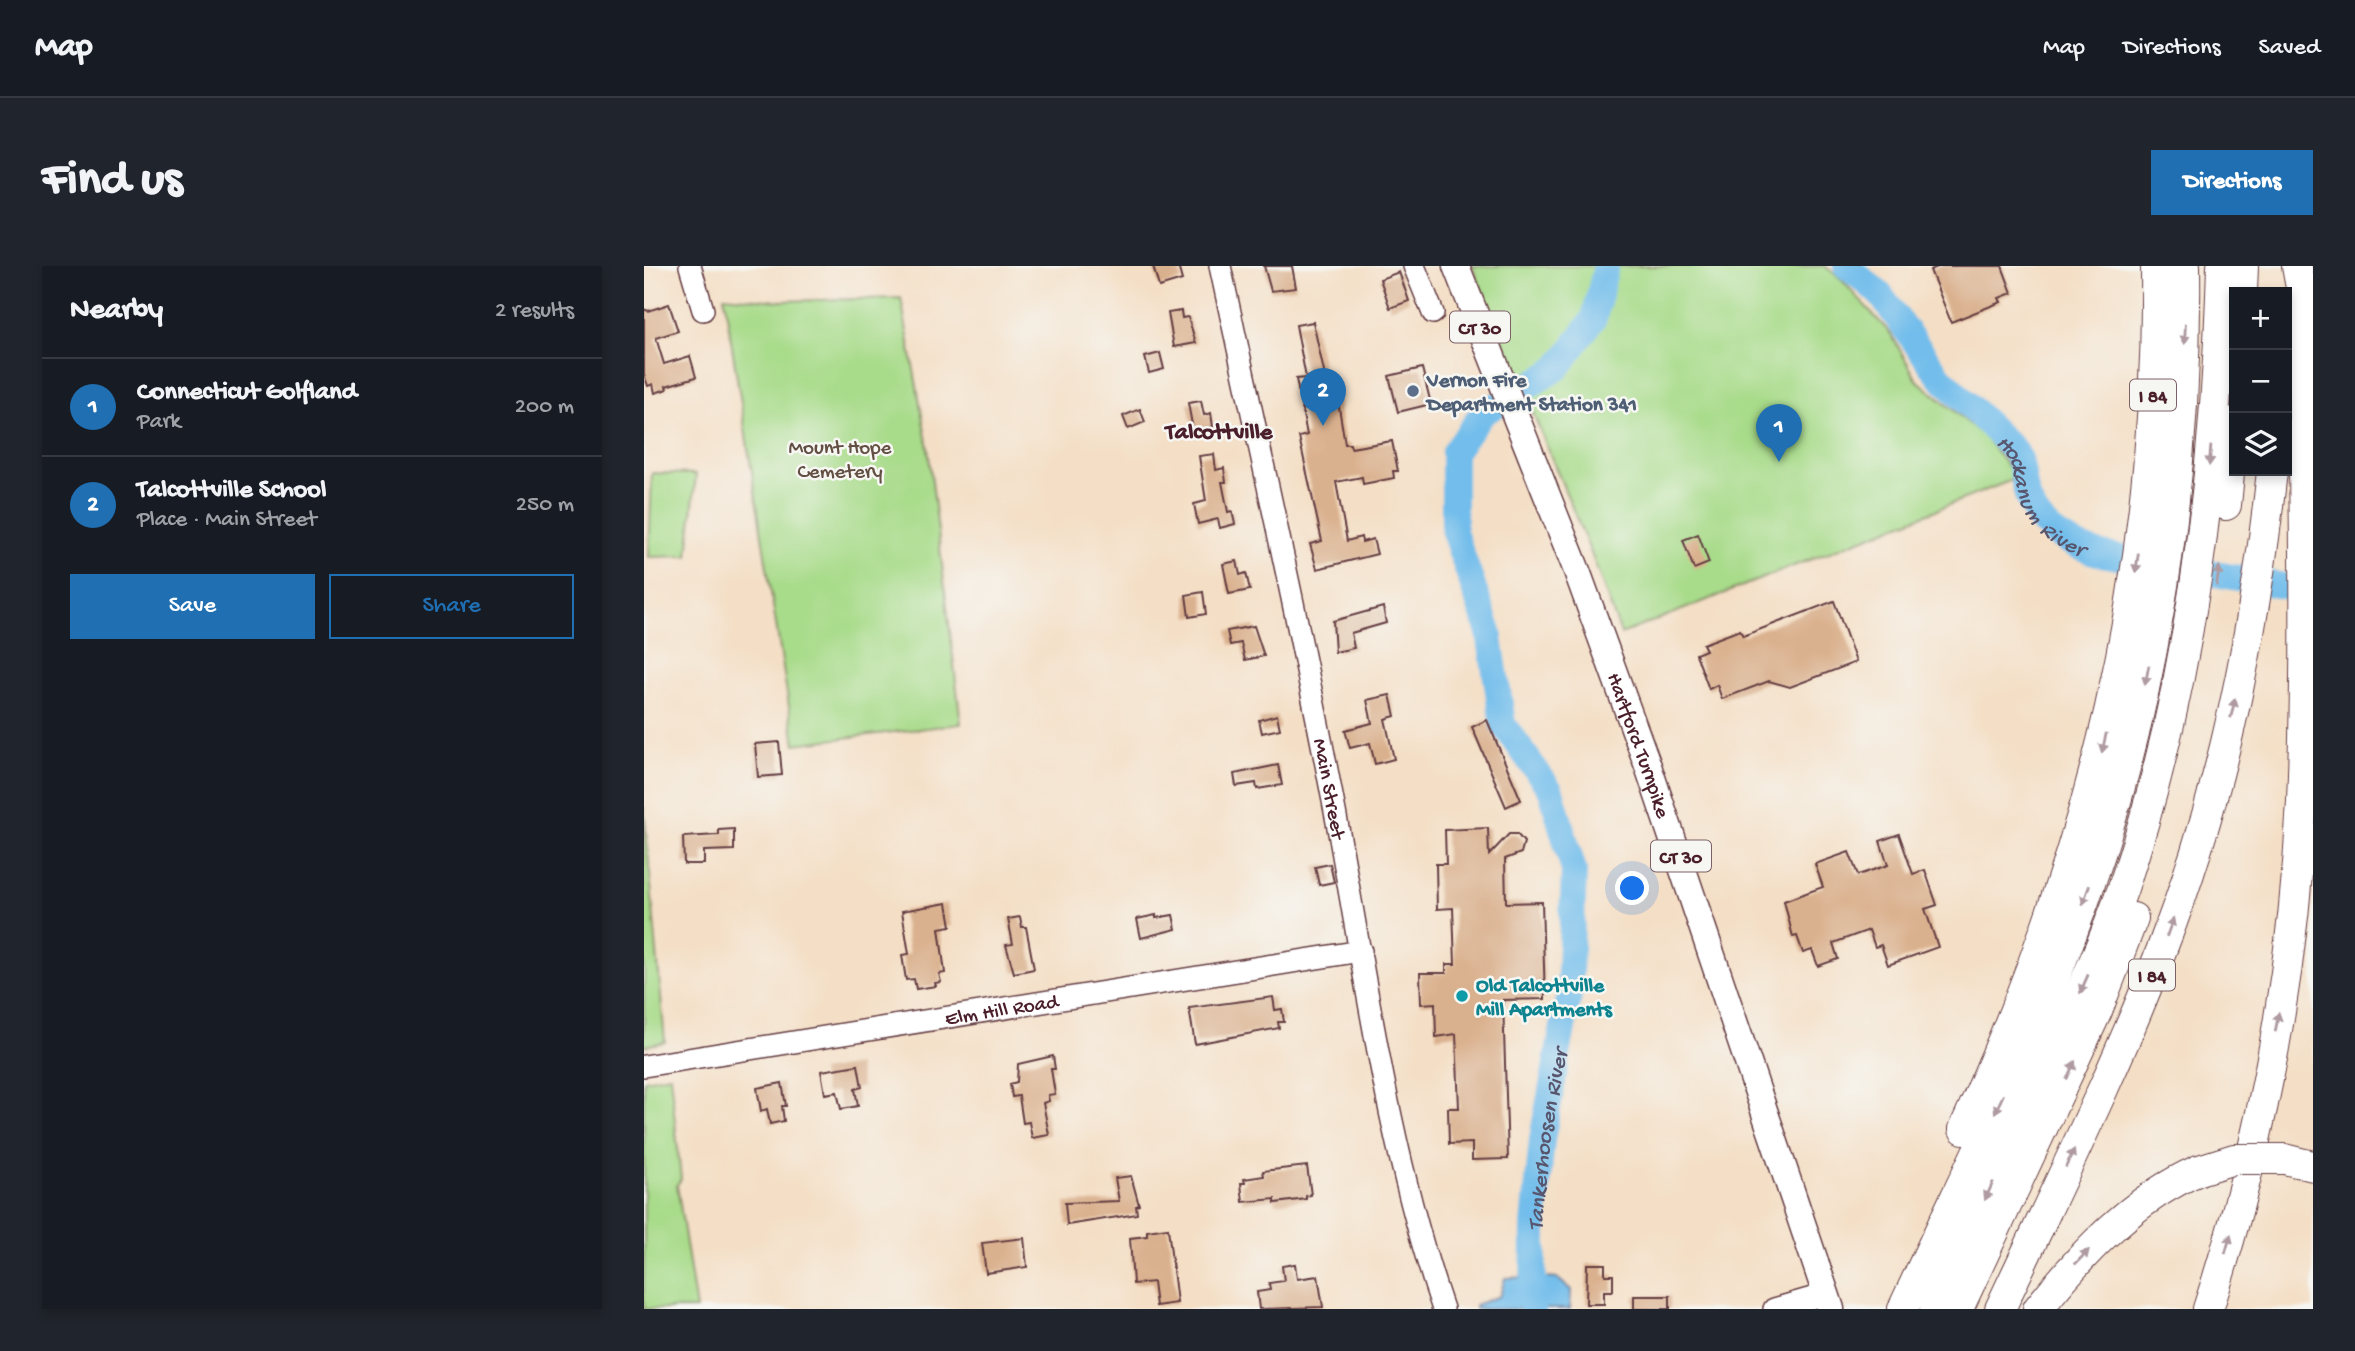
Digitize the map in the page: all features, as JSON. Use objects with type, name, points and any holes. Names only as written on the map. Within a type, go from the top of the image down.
[{"type":"highway","name":"I 84","points":[[1882,1309],[2003,1042],[2066,877],[2145,606],[2157,525],[2157,266]]},
{"type":"highway","points":[[2157,525],[2183,387],[2186,266]]},
{"type":"highway","points":[[2222,266],[2215,398],[2234,537]]},
{"type":"highway","points":[[2242,287],[2243,266]]},
{"type":"highway","points":[[2257,266],[2258,287]]},
{"type":"highway","points":[[2284,266],[2284,287]]},
{"type":"highway","points":[[2208,1309],[2247,1172],[2285,968],[2302,802],[2305,631],[2302,293],[2297,266]]},
{"type":"highway","points":[[2234,476],[2234,537]]},
{"type":"highway","points":[[1935,1309],[2110,922],[2202,615],[2234,537],[2252,476]]},
{"type":"highway","name":"I 84","points":[[2000,1309],[2110,1073],[2168,934],[2218,768],[2251,622],[2256,591],[2234,537],[2269,476]]},
{"type":"highway","points":[[1903,1309],[2029,1037],[2071,936],[2097,864],[2125,766],[2145,606]]},
{"type":"highway","points":[[1958,1309],[2080,1051],[2126,938],[2174,787],[2202,615]]},
{"type":"highway","points":[[2038,1309],[2073,1267],[2124,1217],[2158,1191],[2199,1170],[2234,1159],[2284,1159],[2313,1166]]},
{"type":"main road","name":"Hartford Turnpike","points":[[1456,266],[1606,649],[1693,890],[1829,1301]]},
{"type":"street","points":[[690,266],[703,310]]},
{"type":"street","name":"Main Street","points":[[1220,266],[1325,760],[1361,951],[1378,1061],[1409,1188],[1443,1309]]},
{"type":"street","points":[[1414,266],[1433,313]]},
{"type":"street","name":"Elm Hill Road","points":[[644,1066],[1361,951]]},
{"type":"street","points":[[1774,1309],[1829,1301]]},
{"type":"green space","points":[[1472,266],[1825,266],[1840,278],[1891,334],[1917,380],[1984,436],[2017,478],[1621,634],[1591,553]]},
{"type":"green space","name":"Mount Hope Cemetery","points":[[724,296],[777,301],[901,298],[928,448],[961,724],[795,744]]},
{"type":"green space","points":[[652,473],[696,474],[688,556],[649,557]]},
{"type":"green space","points":[[644,807],[665,1042],[644,1046]]},
{"type":"green space","points":[[670,1075],[681,1179],[677,1185],[696,1309],[644,1309],[644,1080]]},
{"type":"water","points":[[1505,1278],[1558,1279],[1571,1290],[1570,1309],[1475,1309],[1475,1305],[1500,1296]]},
{"type":"building","points":[[1153,266],[1178,266],[1182,280],[1159,287]]},
{"type":"building","points":[[1264,266],[1292,266],[1296,288],[1271,291]]},
{"type":"building","points":[[1940,266],[2002,266],[2012,293],[1999,298],[2001,302],[1951,322],[1930,270]]},
{"type":"building","points":[[1399,272],[1409,301],[1390,308],[1380,279]]},
{"type":"building","points":[[669,304],[678,331],[656,338],[664,364],[690,356],[696,377],[666,386],[667,389],[655,393],[653,384],[648,386],[644,374],[644,309],[648,311]]},
{"type":"building","points":[[1181,311],[1182,318],[1188,317],[1196,343],[1174,347],[1168,313]]},
{"type":"building","points":[[1313,322],[1328,390],[1336,389],[1345,444],[1350,444],[1351,448],[1392,441],[1398,471],[1393,471],[1394,478],[1363,484],[1362,477],[1336,482],[1347,541],[1361,537],[1362,542],[1373,539],[1377,554],[1317,569],[1310,544],[1322,541],[1299,437],[1307,435],[1296,379],[1306,378],[1296,325]]},
{"type":"building","points":[[1160,353],[1164,369],[1149,373],[1145,357]]},
{"type":"building","points":[[1422,368],[1431,404],[1398,412],[1389,376]]},
{"type":"building","points":[[1201,401],[1204,415],[1211,413],[1213,427],[1193,430],[1188,403]]},
{"type":"building","points":[[1140,409],[1145,422],[1128,429],[1123,416]]},
{"type":"building","points":[[1214,454],[1216,470],[1224,468],[1226,482],[1222,482],[1228,512],[1232,511],[1235,524],[1220,528],[1218,519],[1198,524],[1194,504],[1206,501],[1199,456]]},
{"type":"building","points":[[1698,534],[1709,563],[1694,569],[1683,540]]},
{"type":"building","points":[[1237,561],[1240,575],[1246,573],[1250,590],[1229,594],[1223,564]]},
{"type":"building","points":[[1203,592],[1206,614],[1189,617],[1186,595]]},
{"type":"building","points":[[1834,601],[1856,662],[1790,687],[1769,681],[1722,699],[1717,685],[1709,689],[1696,654],[1706,650],[1703,644],[1740,630],[1743,636]]},
{"type":"building","points":[[1383,607],[1386,623],[1351,633],[1354,648],[1335,652],[1333,621]]},
{"type":"building","points":[[1254,626],[1264,656],[1245,660],[1241,643],[1230,645],[1227,631]]},
{"type":"building","points":[[1390,695],[1395,716],[1385,719],[1394,759],[1375,764],[1370,743],[1350,748],[1345,730],[1372,723],[1367,700]]},
{"type":"building","points":[[1277,715],[1280,729],[1262,733],[1259,720]]},
{"type":"building","points":[[1487,720],[1521,800],[1506,807],[1472,727]]},
{"type":"building","points":[[779,742],[782,775],[758,777],[755,744]]},
{"type":"building","points":[[1278,765],[1282,785],[1257,789],[1256,783],[1236,786],[1234,774]]},
{"type":"building","name":"Old Talcottville Mill Apartments","points":[[1488,828],[1489,855],[1509,834],[1517,834],[1524,842],[1521,853],[1505,859],[1506,903],[1542,902],[1545,999],[1503,1000],[1508,1159],[1472,1160],[1472,1143],[1449,1144],[1448,1108],[1459,1108],[1456,1034],[1436,1037],[1435,1003],[1421,1004],[1420,973],[1446,973],[1446,964],[1455,964],[1453,908],[1437,909],[1436,864],[1446,864],[1445,830]]},
{"type":"building","points":[[734,829],[734,850],[704,851],[704,864],[684,864],[683,837],[719,835],[719,830]]},
{"type":"building","points":[[1899,834],[1913,874],[1925,870],[1937,905],[1925,909],[1938,947],[1888,965],[1881,945],[1875,947],[1869,930],[1833,943],[1838,959],[1818,966],[1812,950],[1803,953],[1797,936],[1793,937],[1784,901],[1823,887],[1815,864],[1849,852],[1858,875],[1888,865],[1880,841]]},
{"type":"building","points":[[1330,864],[1334,882],[1319,885],[1315,867]]},
{"type":"building","points":[[947,903],[951,926],[939,928],[945,973],[939,974],[941,982],[935,983],[936,986],[916,989],[914,979],[906,980],[902,955],[909,954],[902,911]]},
{"type":"building","points":[[1156,915],[1156,918],[1173,915],[1176,929],[1141,938],[1137,919]]},
{"type":"building","points":[[1020,917],[1022,927],[1026,927],[1034,969],[1014,973],[1006,945],[1013,944],[1008,919]]},
{"type":"building","points":[[1273,997],[1275,1010],[1282,1009],[1284,1022],[1278,1022],[1279,1028],[1195,1044],[1189,1008]]},
{"type":"building","points":[[1053,1056],[1055,1069],[1051,1069],[1055,1094],[1048,1095],[1049,1101],[1043,1103],[1049,1135],[1032,1138],[1029,1122],[1023,1123],[1019,1096],[1012,1097],[1010,1084],[1017,1082],[1018,1064]]},
{"type":"building","points":[[858,1065],[862,1087],[855,1089],[858,1106],[841,1109],[837,1092],[825,1094],[821,1071]]},
{"type":"building","points":[[782,1083],[786,1106],[782,1106],[784,1121],[770,1124],[767,1109],[761,1111],[757,1088]]},
{"type":"building","points":[[1307,1166],[1311,1195],[1306,1196],[1306,1199],[1275,1203],[1275,1199],[1243,1202],[1241,1183],[1245,1183],[1244,1179],[1264,1176],[1263,1171]]},
{"type":"building","points":[[1131,1176],[1139,1205],[1136,1206],[1137,1214],[1067,1225],[1065,1203],[1119,1201],[1115,1178]]},
{"type":"building","points":[[1168,1228],[1177,1303],[1156,1306],[1153,1282],[1133,1284],[1130,1238],[1147,1236],[1147,1231]]},
{"type":"building","points":[[1024,1238],[1027,1267],[986,1273],[982,1243]]},
{"type":"building","points":[[1295,1264],[1297,1279],[1318,1276],[1323,1307],[1259,1309],[1257,1292],[1270,1290],[1269,1283],[1284,1281],[1282,1266]]},
{"type":"building","points":[[1587,1264],[1605,1264],[1605,1275],[1613,1275],[1613,1291],[1604,1291],[1604,1304],[1586,1304]]},
{"type":"building","points":[[1634,1296],[1670,1296],[1670,1309],[1634,1309]]},
{"type":"waterway","name":"Tankerhoosen River","points":[[1533,1309],[1534,1225],[1542,1139],[1569,995],[1574,871],[1551,791],[1503,724],[1489,632],[1454,532],[1454,452],[1482,414],[1558,368],[1594,318],[1606,266]]},
{"type":"waterway","name":"Hockanum River","points":[[1846,266],[1879,293],[1940,377],[2014,450],[2021,464],[2025,487],[2035,513],[2063,539],[2101,554],[2313,591]]},
{"type":"place","name":"Vernon Fire Department Station 341","points":[[1413,391]]},
{"type":"place","name":"Talcottville School","points":[[1323,426]]},
{"type":"place","name":"Connecticut Golfland","points":[[1779,462]]},
{"type":"place","name":"Old Talcottville Mill Apartments","points":[[1462,996]]},
{"type":"district","name":"Talcottville","points":[[1219,430]]}]
